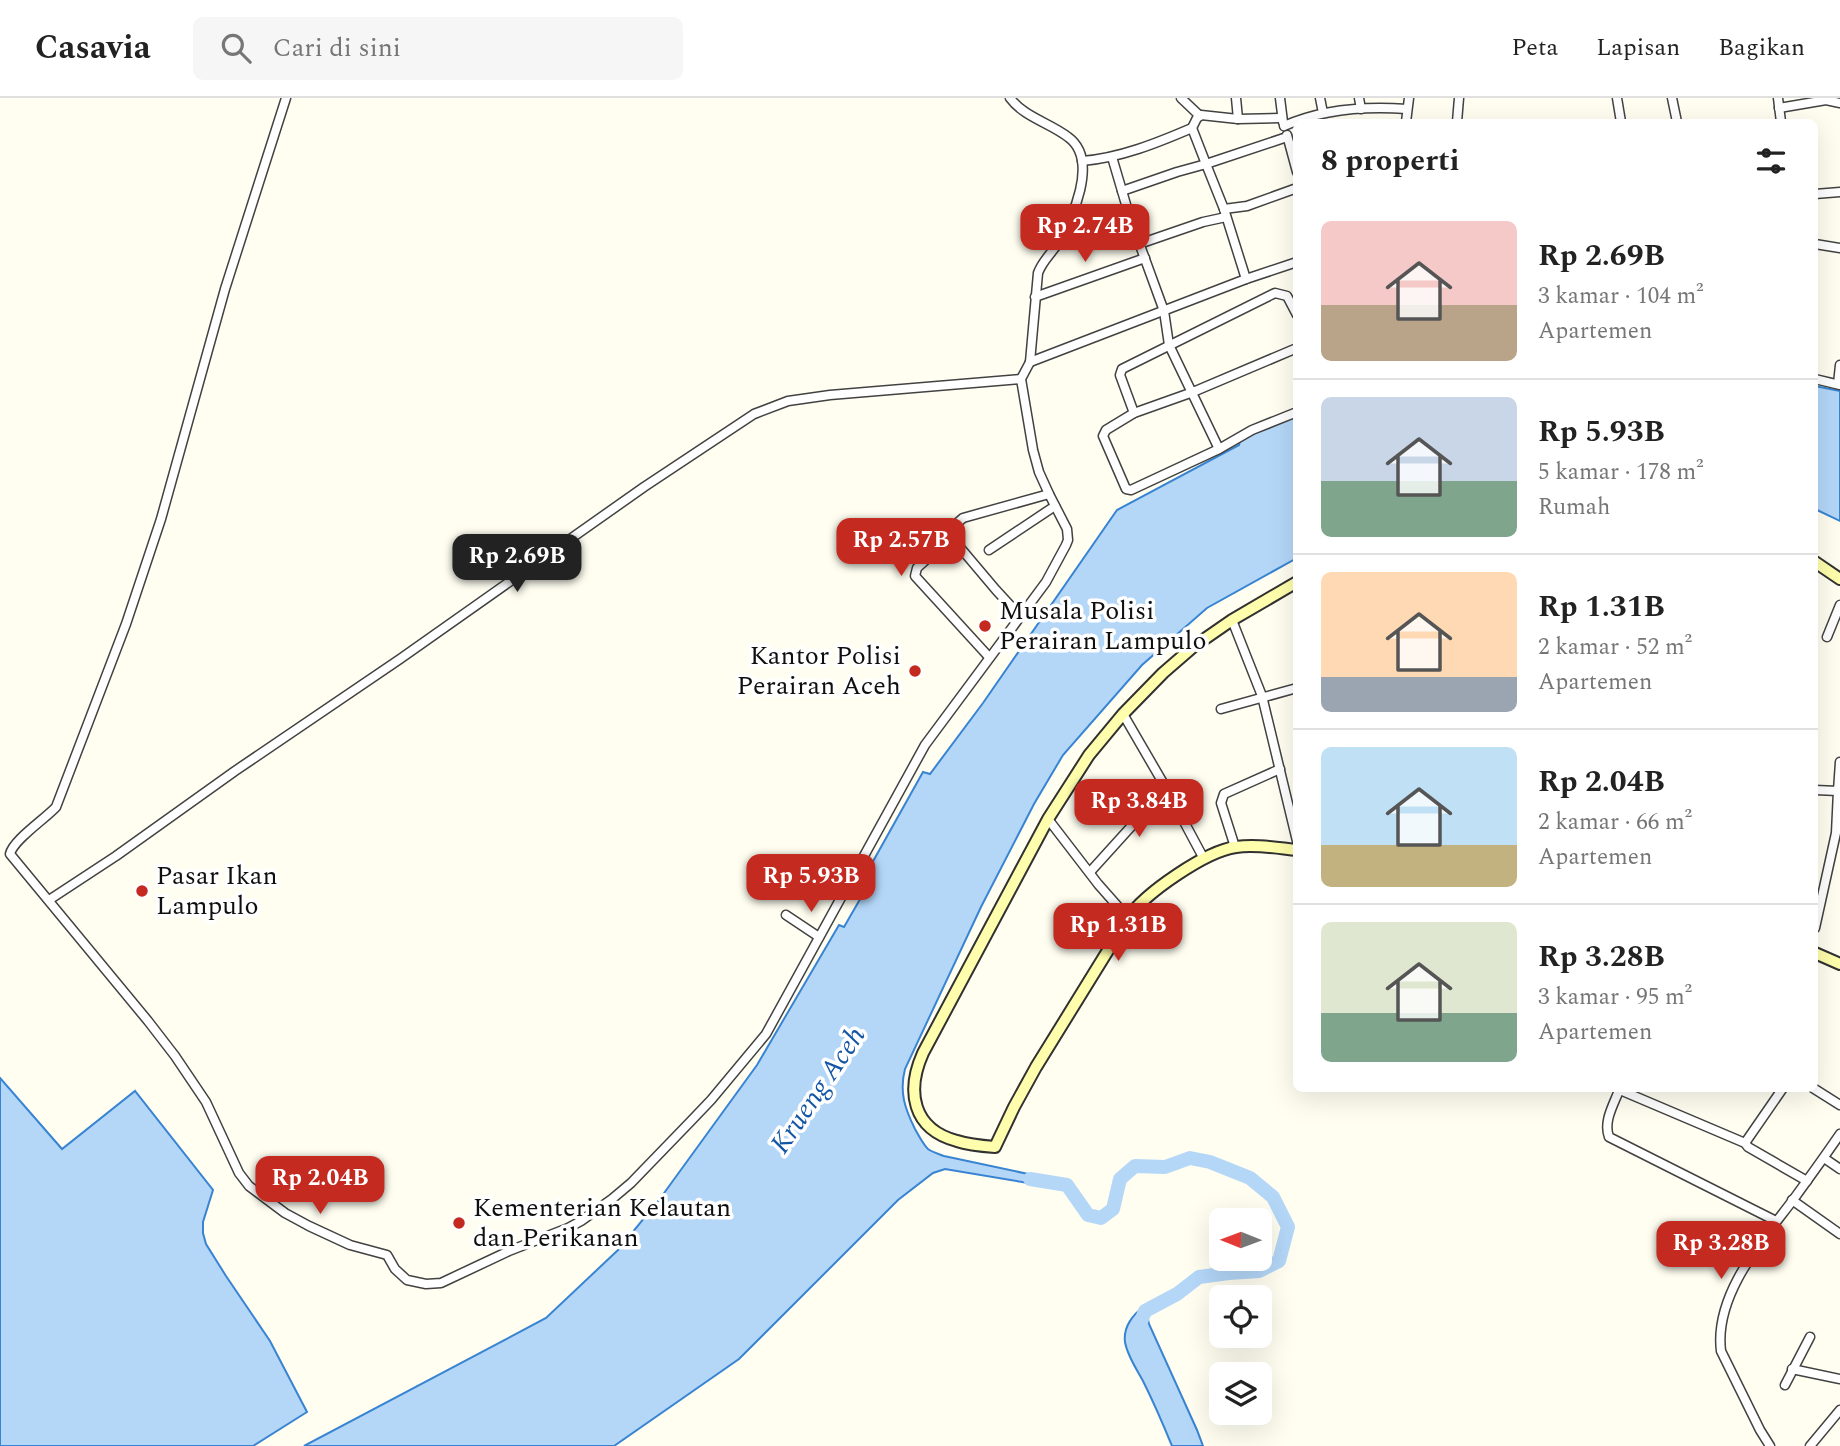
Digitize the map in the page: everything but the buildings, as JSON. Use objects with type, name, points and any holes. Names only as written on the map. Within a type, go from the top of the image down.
[{"type":"street","points":[[286,98],[225,289],[161,519],[126,624],[56,807],[11,848],[10,854],[174,1056],[206,1102],[239,1173],[249,1186],[285,1213],[309,1226],[337,1240],[387,1255],[395,1269],[407,1280],[426,1284],[441,1283],[581,1221],[631,1183],[711,1100],[766,1034],[925,745],[1055,567],[1068,540],[1067,528],[1036,462],[1021,379],[1030,362],[1038,273],[1073,211],[1083,180],[1082,161],[1076,144],[1067,136],[1017,107],[1010,98]]},
{"type":"street","points":[[1236,98],[1238,120]]},
{"type":"street","points":[[1280,98],[1283,122],[1293,158]]},
{"type":"street","points":[[1320,98],[1323,114]]},
{"type":"street","points":[[1359,98],[1361,109]]},
{"type":"street","points":[[1406,119],[1409,98]]},
{"type":"street","points":[[1457,119],[1459,98]]},
{"type":"street","points":[[1617,98],[1620,119]]},
{"type":"street","points":[[1672,98],[1676,119]]},
{"type":"street","points":[[1777,98],[1781,119]]},
{"type":"street","points":[[1185,99],[1200,116]]},
{"type":"street","points":[[1779,108],[1826,100],[1840,103]]},
{"type":"street","points":[[1301,119],[1361,109],[1407,109]]},
{"type":"street","points":[[1082,161],[1111,157],[1155,144],[1192,128],[1197,118],[1205,115],[1238,120],[1293,120]]},
{"type":"street","points":[[1192,128],[1247,279]]},
{"type":"street","points":[[1122,191],[1287,137]]},
{"type":"street","points":[[1111,157],[1164,311],[1170,345],[1219,449]]},
{"type":"street","points":[[1139,244],[1293,189]]},
{"type":"street","points":[[1818,194],[1840,192]]},
{"type":"street","points":[[1055,246],[1130,218]]},
{"type":"street","points":[[1818,244],[1840,248]]},
{"type":"street","points":[[1035,297],[1145,258]]},
{"type":"street","points":[[1030,362],[1293,263]]},
{"type":"street","points":[[1134,413],[1120,371],[1275,293],[1287,296],[1293,307]]},
{"type":"street","points":[[1293,350],[1193,392],[1134,413],[1114,424],[1103,436],[1124,488],[1128,490],[1219,449],[1252,430],[1293,414]]},
{"type":"street","points":[[1818,380],[1839,384],[1840,365]]},
{"type":"street","points":[[49,900],[754,414],[788,401],[830,395],[1021,379]]},
{"type":"street","points":[[1020,616],[947,532],[963,518],[1049,494]]},
{"type":"street","points":[[989,550],[1055,506]]},
{"type":"street","points":[[951,537],[917,568],[915,576],[989,657]]},
{"type":"street","points":[[1818,564],[1840,579]]},
{"type":"street","points":[[1293,584],[1232,620],[1185,653],[1123,714],[1076,772],[1048,819],[923,1053],[914,1076],[913,1087],[919,1114],[937,1133],[958,1142],[995,1147],[1031,1077],[1128,918],[1143,900],[1182,871],[1235,847],[1293,850]]},
{"type":"street","points":[[1827,637],[1840,605]]},
{"type":"street","points":[[1232,620],[1262,696],[1293,824]]},
{"type":"street","points":[[1221,709],[1293,689]]},
{"type":"street","points":[[1123,714],[1204,859]]},
{"type":"street","points":[[1818,916],[1838,834],[1840,762]]},
{"type":"street","points":[[1235,847],[1221,803],[1224,794],[1280,769]]},
{"type":"street","points":[[1090,872],[1166,788]]},
{"type":"street","points":[[1818,790],[1838,791]]},
{"type":"street","points":[[1048,819],[1128,918]]},
{"type":"street","points":[[786,915],[818,937]]},
{"type":"street","points":[[1818,954],[1840,964]]},
{"type":"street","points":[[1818,1091],[1840,1105]]},
{"type":"street","points":[[1619,1092],[1608,1120],[1609,1137],[1776,1221]]},
{"type":"street","points":[[1627,1092],[1745,1143],[1807,1181]]},
{"type":"street","points":[[1745,1143],[1779,1092]]},
{"type":"street","points":[[1770,1446],[1721,1351],[1719,1339],[1728,1302],[1740,1274],[1759,1243],[1840,1134]]},
{"type":"street","points":[[1824,1158],[1840,1169]]},
{"type":"street","points":[[1793,1200],[1840,1234]]},
{"type":"street","points":[[1784,1385],[1810,1338]]},
{"type":"street","points":[[1792,1369],[1840,1379]]},
{"type":"street","points":[[1810,1446],[1840,1410]]},
{"type":"water","points":[[1818,387],[1840,391],[1840,521],[1818,510]]},
{"type":"water","name":"Krueng Aceh","points":[[1293,416],[1293,560],[1207,608],[1142,665],[1063,755],[1034,804],[981,907],[905,1069],[903,1093],[906,1107],[915,1129],[928,1149],[944,1156],[1047,1178],[1046,1186],[945,1169],[933,1173],[898,1200],[739,1359],[614,1446],[304,1446],[546,1318],[618,1250],[659,1200],[757,1065],[839,925],[844,927],[863,894],[857,890],[923,772],[930,774],[983,703],[1117,510],[1239,445],[1241,437]]},
{"type":"water","points":[[0,1078],[62,1149],[135,1091],[213,1190],[203,1222],[206,1244],[270,1341],[307,1412],[253,1446],[0,1446]]},
{"type":"water","points":[[1145,1306],[1149,1324],[1203,1446],[1172,1446],[1128,1352],[1125,1342],[1127,1326]]},
{"type":"waterway","points":[[1030,1179],[1067,1185],[1088,1215],[1101,1218],[1113,1209],[1120,1179],[1135,1166],[1165,1167],[1190,1158],[1210,1162],[1250,1178],[1273,1197],[1288,1227],[1279,1261],[1259,1271],[1199,1277],[1177,1294],[1145,1311],[1140,1329]]},
{"type":"place","name":"Musala Polisi Perairan Lampulo","points":[[985,626]]},
{"type":"place","name":"Kantor Polisi Perairan Aceh","points":[[915,671]]},
{"type":"place","name":"Pasar Ikan Lampulo","points":[[142,891]]},
{"type":"place","name":"Kementerian Kelautan dan Perikanan","points":[[459,1223]]}]
